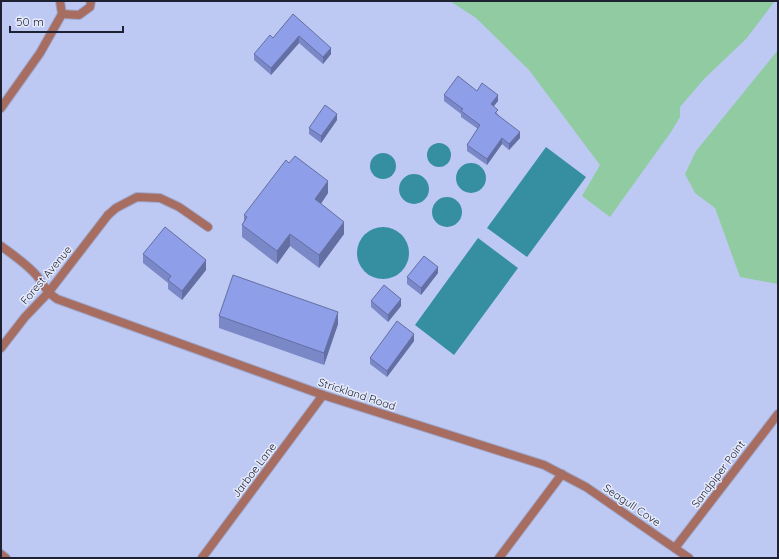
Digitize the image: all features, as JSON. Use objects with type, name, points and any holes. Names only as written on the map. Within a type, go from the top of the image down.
[{"type":"street","points":[[1,108],[40,53],[62,14],[60,1]]},
{"type":"street","points":[[62,14],[79,15],[90,7],[91,1]]},
{"type":"street","name":"Forest Avenue","points":[[1,348],[25,317],[48,293],[108,215],[116,208],[138,196],[160,198],[179,207],[208,227]]},
{"type":"street","points":[[1,246],[27,266],[37,276],[48,293]]},
{"type":"street","name":"Strickland Road","points":[[48,293],[57,299],[323,395],[544,465],[562,474]]},
{"type":"street","name":"Jarboe Lane","points":[[202,558],[323,395]]},
{"type":"street","name":"Sandpiper Point","points":[[675,548],[778,414]]},
{"type":"street","points":[[499,558],[562,474]]},
{"type":"street","name":"Seagull Cove","points":[[562,474],[586,487],[689,558]]},
{"type":"street","points":[[1,554],[6,558]]},
{"type":"shaded area","points":[[450,1],[775,1],[746,39],[704,79],[680,107],[680,117],[671,132],[610,217],[582,196],[600,165],[529,70],[476,18]]},
{"type":"shaded area","points":[[778,50],[778,284],[740,277],[715,208],[695,193],[685,174],[696,151]]},
{"type":"shaded area","points":[[439,143],[448,146],[451,155],[448,164],[439,167],[430,164],[427,155],[430,146]]},
{"type":"shaded area","points":[[546,147],[586,177],[527,257],[487,228]]},
{"type":"shaded area","points":[[383,153],[392,157],[396,166],[392,175],[383,179],[374,175],[370,166],[374,157]]},
{"type":"shaded area","points":[[471,163],[482,167],[486,178],[482,189],[471,193],[460,189],[456,178],[460,167]]},
{"type":"shaded area","points":[[414,174],[425,178],[429,189],[425,200],[414,204],[403,200],[399,189],[403,178]]},
{"type":"shaded area","points":[[447,197],[458,201],[462,212],[458,223],[447,227],[436,223],[432,212],[436,201]]},
{"type":"shaded area","points":[[378,227],[388,227],[402,234],[409,248],[409,258],[402,272],[388,279],[378,279],[368,275],[361,268],[357,258],[357,248],[361,238],[368,231]]},
{"type":"shaded area","points":[[478,238],[518,268],[454,355],[415,325]]},
{"type":"building","points":[[293,14],[331,48],[323,57],[299,36],[271,68],[254,54],[270,35],[273,38]]},
{"type":"building","points":[[458,76],[477,91],[482,83],[498,95],[491,104],[498,110],[495,113],[520,132],[509,144],[502,138],[487,159],[467,145],[480,125],[461,111],[463,109],[444,95]]},
{"type":"building","points":[[325,105],[337,114],[321,136],[309,128]]},
{"type":"building","points":[[295,156],[328,181],[315,199],[344,222],[319,255],[290,234],[277,251],[242,225],[247,217],[244,215],[286,160],[289,163]]},
{"type":"building","points":[[165,227],[206,260],[182,291],[168,280],[171,276],[143,254]]},
{"type":"building","points":[[424,256],[438,267],[421,288],[407,277]]},
{"type":"building","points":[[233,275],[338,312],[324,353],[219,316]]},
{"type":"building","points":[[384,285],[401,299],[388,315],[371,301]]},
{"type":"building","points":[[397,321],[414,334],[387,371],[370,358]]}]
